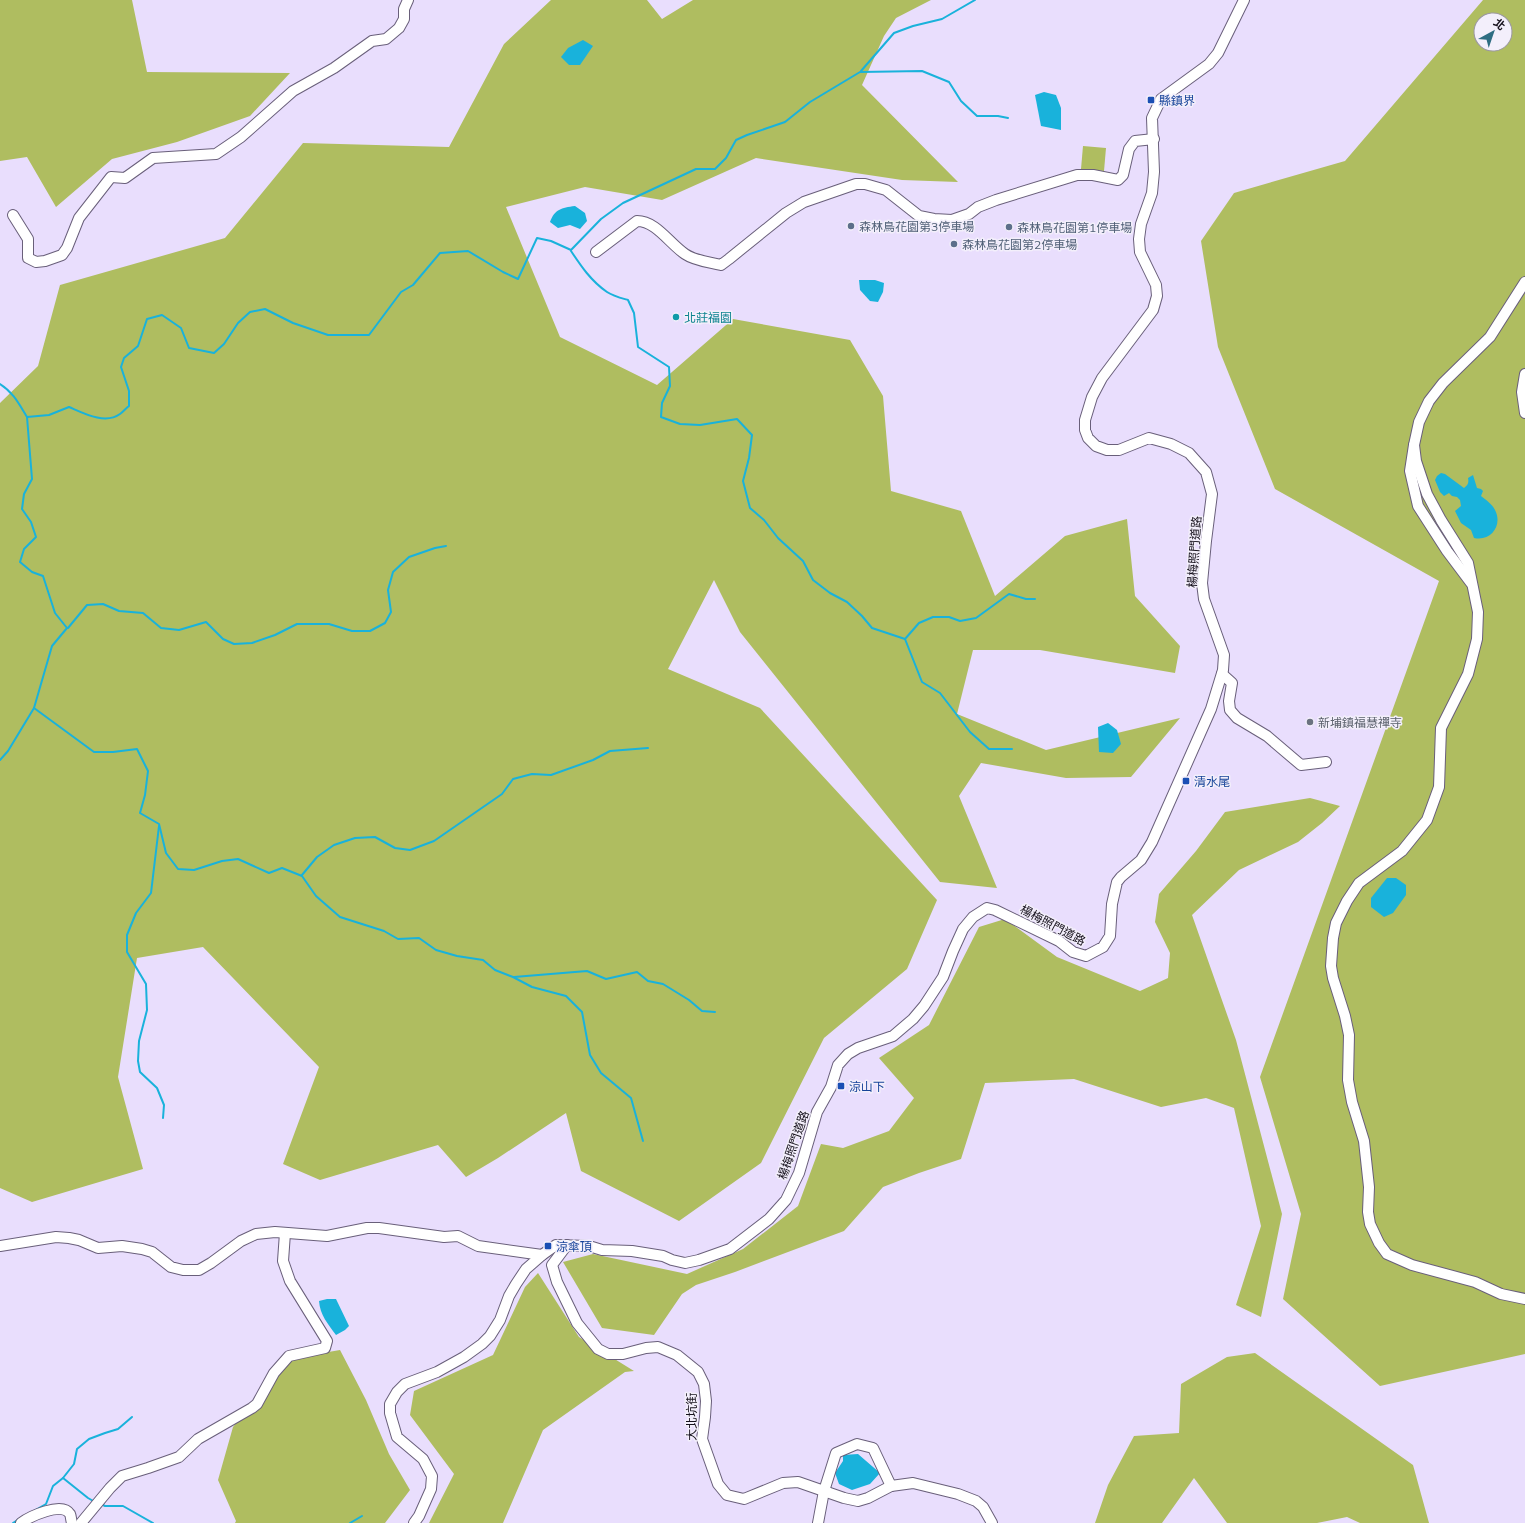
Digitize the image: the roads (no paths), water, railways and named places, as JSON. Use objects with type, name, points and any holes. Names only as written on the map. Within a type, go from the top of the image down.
[{"type":"street","points":[[13,215],[28,238],[28,258],[36,262],[45,261],[62,255],[67,248],[79,218],[111,177],[125,178],[153,158],[216,154],[241,137],[293,91],[334,68],[372,42],[386,39],[399,28],[404,19],[404,9],[408,0]]},
{"type":"street","name":"楊梅照門道路","points":[[414,1523],[419,1516],[431,1489],[432,1476],[422,1459],[397,1437],[390,1413],[390,1404],[397,1392],[405,1384],[438,1372],[464,1357],[482,1344],[490,1336],[500,1320],[516,1284],[526,1269],[542,1255],[556,1245],[589,1246],[602,1250],[632,1251],[663,1256],[685,1263],[699,1260],[730,1249],[769,1218],[786,1200],[799,1173],[817,1112],[831,1087],[838,1065],[848,1054],[858,1048],[893,1036],[913,1019],[924,1006],[943,977],[952,952],[963,929],[973,917],[987,908],[995,910],[1059,941],[1073,952],[1086,956],[1103,947],[1110,936],[1112,904],[1117,882],[1121,876],[1141,860],[1152,842],[1211,709],[1222,674],[1224,655],[1204,599],[1202,583],[1212,494],[1206,472],[1189,453],[1171,444],[1149,438],[1119,450],[1107,450],[1096,446],[1088,438],[1084,420],[1092,397],[1102,378],[1153,310],[1157,296],[1156,285],[1140,252],[1139,239],[1141,224],[1152,193],[1154,172],[1154,139],[1152,118],[1161,99],[1209,64],[1220,49],[1244,0]]},
{"type":"street","points":[[596,252],[637,221],[645,221],[653,226],[685,254],[699,260],[721,264],[786,213],[804,202],[856,184],[866,184],[886,190],[919,216],[952,220],[969,214],[978,207],[996,200],[1077,175],[1093,175],[1118,180],[1123,175],[1129,149],[1135,141],[1154,139]]},
{"type":"street","points":[[1525,282],[1521,291],[1490,337],[1443,383],[1429,401],[1419,422],[1414,445],[1416,461],[1427,494],[1441,520],[1468,563],[1478,612],[1477,639],[1468,674],[1452,702],[1441,728],[1439,787],[1427,820],[1402,851],[1359,884],[1347,901],[1336,923],[1333,938],[1331,966],[1349,1035],[1348,1080],[1352,1102],[1364,1141],[1369,1187],[1368,1212],[1370,1224],[1379,1243],[1387,1254],[1412,1265],[1475,1282],[1501,1294],[1525,1299]]},
{"type":"street","points":[[1525,374],[1522,392],[1525,414]]},
{"type":"street","points":[[1222,674],[1232,683],[1229,701],[1230,710],[1237,718],[1267,736],[1301,765],[1326,762]]},
{"type":"street","points":[[0,1246],[56,1237],[69,1238],[79,1240],[98,1248],[122,1246],[142,1249],[152,1252],[171,1267],[183,1270],[199,1270],[241,1241],[256,1234],[275,1232],[327,1236],[367,1228],[379,1228],[444,1237],[458,1236],[478,1246],[542,1255]]},
{"type":"street","points":[[80,1523],[122,1476],[179,1457],[198,1439],[252,1408],[257,1404],[274,1373],[289,1356],[325,1348],[327,1341],[290,1281],[283,1261],[285,1233]]},
{"type":"street","name":"大北坑街","points":[[567,1245],[552,1265],[557,1282],[577,1323],[598,1349],[608,1354],[623,1354],[646,1348],[658,1347],[677,1355],[698,1372],[704,1384],[706,1401],[702,1439],[718,1484],[727,1495],[744,1499],[783,1483],[798,1482],[844,1498],[858,1501],[868,1498],[891,1486],[913,1483],[958,1494],[976,1501],[983,1508],[992,1523]]},
{"type":"street","points":[[818,1523],[824,1490],[836,1453],[857,1444],[873,1448],[891,1486]]},
{"type":"street","points":[[20,1523],[30,1517],[58,1508],[66,1510],[70,1514],[72,1523]]},
{"type":"water","points":[[583,40],[593,46],[580,65],[569,65],[561,57],[568,48]]},
{"type":"water","points":[[1044,92],[1056,95],[1061,108],[1061,130],[1041,126],[1035,95]]},
{"type":"water","points":[[575,206],[585,213],[587,221],[580,229],[570,225],[558,228],[550,222],[554,214],[559,210]]},
{"type":"water","points":[[859,280],[875,280],[884,283],[883,292],[878,302],[870,301],[860,290]]},
{"type":"water","points":[[1441,473],[1445,474],[1464,488],[1468,484],[1468,478],[1473,475],[1477,488],[1483,491],[1481,496],[1489,502],[1495,510],[1497,516],[1496,527],[1490,535],[1480,539],[1474,538],[1471,530],[1461,523],[1455,511],[1461,506],[1460,500],[1449,493],[1444,496],[1440,492],[1435,480]]},
{"type":"water","points":[[1108,723],[1117,730],[1121,744],[1113,753],[1099,752],[1098,727]]},
{"type":"water","points":[[1387,878],[1396,878],[1406,885],[1406,895],[1393,913],[1384,917],[1371,907],[1371,898]]},
{"type":"water","points":[[336,1299],[349,1326],[336,1335],[321,1311],[319,1301]]},
{"type":"water","points":[[858,1454],[880,1473],[870,1484],[852,1490],[839,1484],[835,1473],[843,1461],[843,1455]]},
{"type":"waterway","points":[[861,71],[894,33],[913,26],[942,19],[975,0]]},
{"type":"waterway","points":[[0,384],[12,395],[27,417],[49,415],[69,407],[94,417],[108,418],[120,414],[129,406],[129,391],[121,367],[124,358],[138,346],[147,319],[162,315],[181,328],[189,348],[214,353],[224,344],[238,323],[250,312],[265,309],[293,323],[328,335],[369,335],[401,292],[413,285],[440,253],[468,251],[503,272],[518,279],[537,238],[551,241],[571,250],[601,219],[623,203],[696,169],[715,169],[726,158],[736,140],[785,122],[810,102],[860,72],[922,71],[949,82],[961,101],[977,116],[998,116],[1008,118]]},
{"type":"waterway","points":[[571,251],[587,273],[601,288],[612,295],[628,300],[634,313],[638,347],[669,367],[670,386],[662,403],[661,417],[680,424],[700,425],[737,419],[752,435],[749,458],[743,481],[750,508],[764,520],[778,538],[803,561],[813,580],[830,593],[847,602],[872,628],[905,639],[922,682],[940,693],[970,732],[989,749],[1012,749]]},
{"type":"waterway","points":[[27,417],[32,479],[24,494],[22,509],[31,522],[36,537],[24,549],[20,562],[32,572],[43,576],[55,613],[67,628],[52,646],[34,708],[94,752],[113,752],[137,749],[148,771],[145,795],[140,813],[159,824],[166,853],[178,869],[194,870],[222,861],[238,859],[269,873],[282,868],[302,876],[316,896],[340,917],[384,931],[398,939],[419,938],[436,950],[457,956],[483,960],[495,970],[532,987],[566,996],[582,1012],[590,1055],[601,1073],[631,1098],[643,1141]]},
{"type":"waterway","points":[[68,628],[87,605],[103,604],[119,611],[143,613],[161,628],[179,630],[206,622],[223,639],[234,644],[252,643],[275,635],[297,624],[329,624],[352,631],[370,631],[385,623],[391,612],[388,590],[393,572],[409,557],[435,548],[446,546]]},
{"type":"waterway","points":[[905,639],[919,623],[933,617],[949,617],[960,621],[976,618],[1009,594],[1026,599],[1035,599]]},
{"type":"waterway","points":[[0,760],[8,751],[34,708]]},
{"type":"waterway","points":[[302,875],[317,857],[334,845],[355,838],[375,837],[395,848],[410,850],[434,841],[502,794],[513,779],[532,774],[551,775],[593,760],[610,751],[648,748]]},
{"type":"waterway","points":[[159,826],[151,893],[136,913],[127,935],[127,952],[146,984],[147,1010],[139,1041],[138,1061],[140,1072],[157,1088],[164,1105],[163,1118]]},
{"type":"waterway","points":[[514,977],[587,971],[606,979],[637,972],[648,981],[663,984],[689,1000],[702,1011],[715,1012]]},
{"type":"waterway","points":[[63,1478],[74,1464],[77,1449],[89,1439],[118,1429],[132,1417]]},
{"type":"waterway","points":[[32,1512],[46,1504],[53,1486],[63,1478],[95,1502]]},
{"type":"waterway","points":[[101,1504],[105,1506],[123,1506],[153,1523]]},
{"type":"waterway","points":[[350,1523],[362,1516]]},
{"type":"waterway","points":[[13,1523],[19,1519]]},
{"type":"place","name":"縣鎮界","points":[[1151,100]]},
{"type":"place","name":"森林鳥花園第3停車場","points":[[851,226]]},
{"type":"place","name":"森林鳥花園第1停車場","points":[[1009,227]]},
{"type":"place","name":"森林鳥花園第2停車場","points":[[954,244]]},
{"type":"place","name":"北莊福園","points":[[676,317]]},
{"type":"place","name":"新埔鎮福慧禪寺","points":[[1310,722]]},
{"type":"place","name":"清水尾","points":[[1186,781]]},
{"type":"place","name":"涼山下","points":[[841,1086]]},
{"type":"place","name":"涼傘頂","points":[[548,1246]]}]
